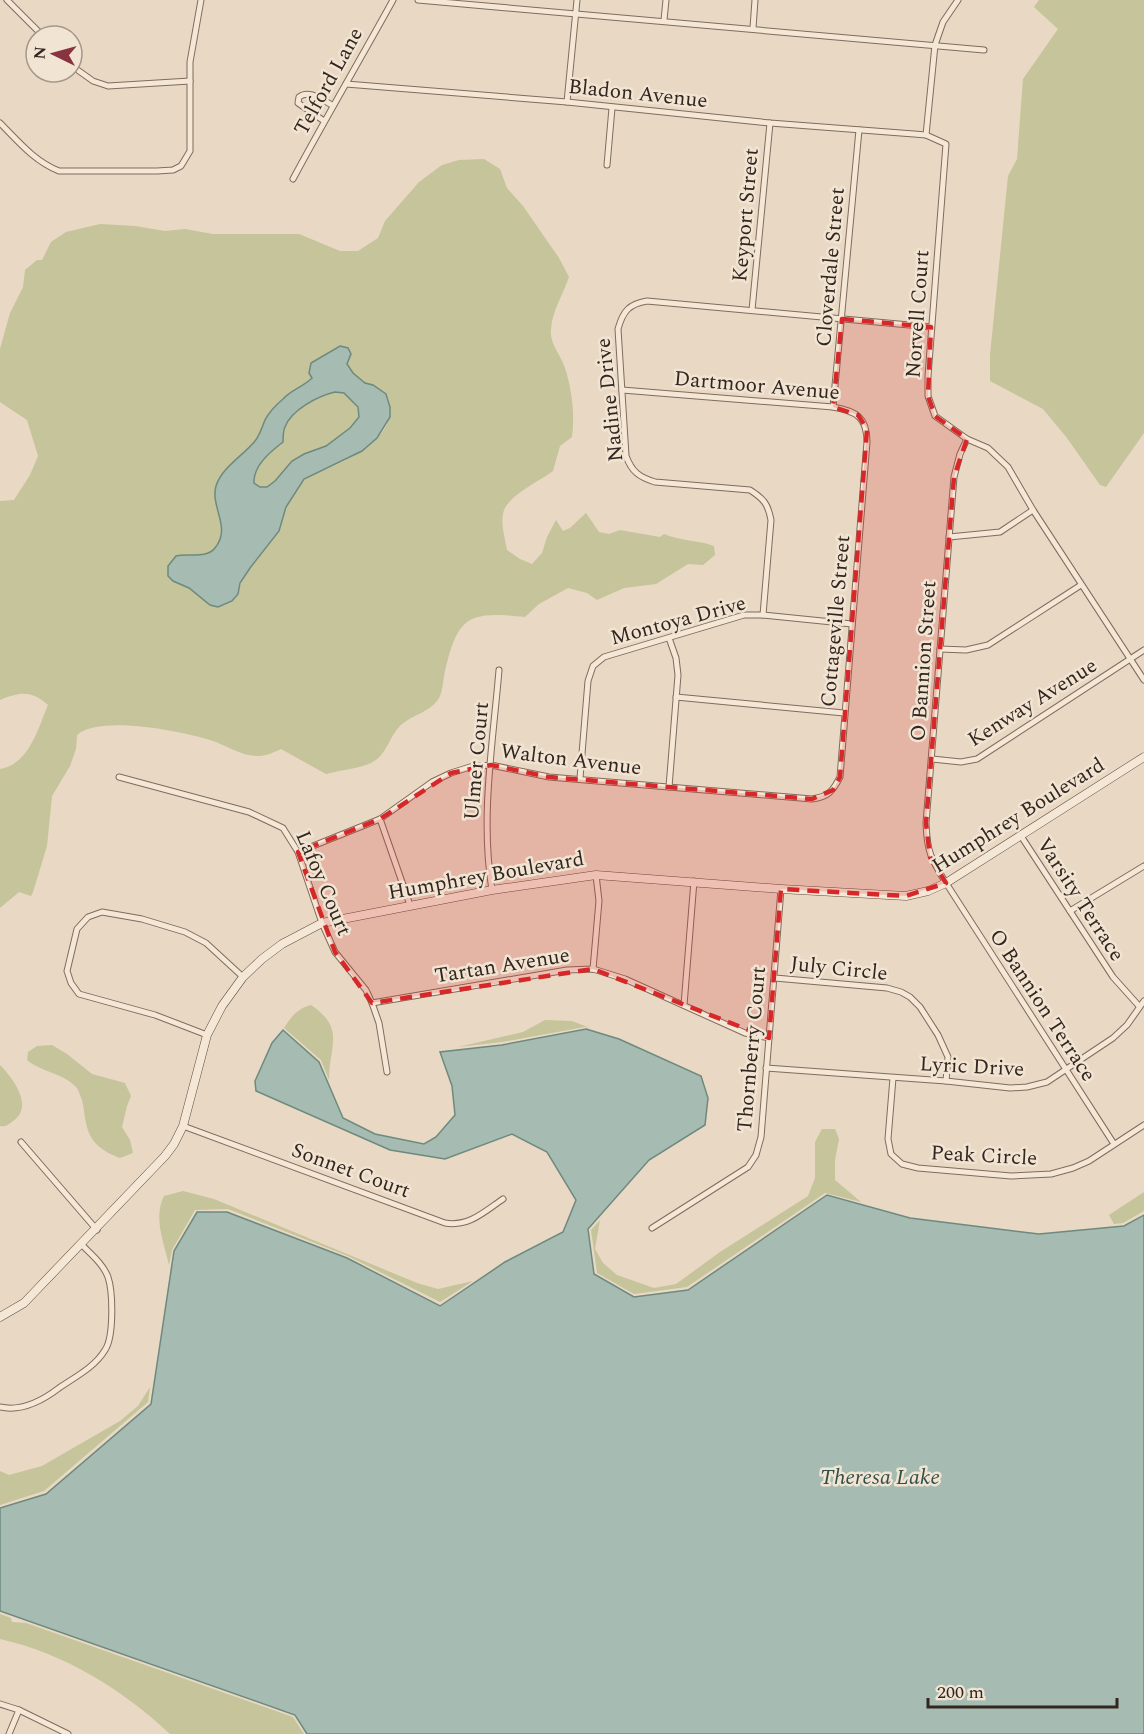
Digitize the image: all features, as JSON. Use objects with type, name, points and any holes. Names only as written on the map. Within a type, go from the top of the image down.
[{"type":"street","points":[[7,0],[31,24]]},
{"type":"street","points":[[0,123],[31,154],[45,165],[59,171],[173,170],[186,159],[190,151],[190,62],[201,0]]},
{"type":"street","name":"Telford Lane","points":[[294,179],[332,105],[393,0]]},
{"type":"street","points":[[418,0],[984,50]]},
{"type":"street","points":[[567,102],[577,0]]},
{"type":"street","points":[[664,20],[666,0]]},
{"type":"street","points":[[753,28],[755,0]]},
{"type":"street","points":[[926,135],[935,45],[944,22],[958,0]]},
{"type":"street","points":[[84,75],[93,81],[108,86],[190,81]]},
{"type":"street","name":"Bladon Avenue","points":[[346,84],[926,135]]},
{"type":"street","points":[[324,121],[298,103],[299,97],[305,93],[332,105]]},
{"type":"street","points":[[607,165],[612,108]]},
{"type":"street","name":"Keyport Street","points":[[752,310],[770,123]]},
{"type":"street","name":"Cloverdale Street","points":[[833,407],[859,130]]},
{"type":"street","name":"Norvell Court","points":[[926,135],[946,144],[931,327],[928,396],[934,416],[967,439],[988,448],[1008,467],[1081,585],[1144,680]]},
{"type":"street","name":"Nadine Drive","points":[[764,615],[771,520],[768,506],[763,498],[750,490],[655,482],[642,478],[631,469],[626,456],[618,329],[622,315],[628,307],[647,300],[931,327]]},
{"type":"street","name":"Dartmoor Avenue","points":[[622,390],[848,410],[858,415],[867,429],[867,442]]},
{"type":"street","name":"O Bannion Street","points":[[946,883],[930,857],[926,843],[926,823],[954,477],[967,439]]},
{"type":"street","name":"Cottageville Street","points":[[824,797],[833,790],[840,777],[867,442]]},
{"type":"street","points":[[949,537],[989,535],[1000,532],[1034,510]]},
{"type":"street","points":[[940,649],[966,650],[988,645],[1081,585]]},
{"type":"street","name":"Montoya Drive","points":[[580,778],[588,681],[593,666],[604,657],[744,615],[852,624]]},
{"type":"street","points":[[669,638],[676,658],[678,675],[669,787]]},
{"type":"street","name":"Kenway Avenue","points":[[932,759],[961,762],[977,759],[1144,650]]},
{"type":"street","name":"Ulmer Court","points":[[492,890],[487,855],[486,819],[500,670]]},
{"type":"street","points":[[676,697],[844,713]]},
{"type":"street","name":"Humphrey Boulevard","points":[[0,1317],[24,1303],[97,1230],[174,1144],[183,1126],[207,1035],[222,1006],[243,976],[282,945],[322,923],[492,890],[596,875],[906,896],[928,891],[946,883],[1144,757]]},
{"type":"street","name":"Walton Avenue","points":[[298,852],[380,819],[442,777],[470,767],[491,765],[549,777],[812,799],[824,797]]},
{"type":"street","name":"Lafoy Court","points":[[119,777],[249,812],[283,828],[298,852],[322,923],[335,952],[366,990],[372,1003],[379,1023],[387,1072]]},
{"type":"street","points":[[380,819],[410,905]]},
{"type":"street","name":"Varsity Terrace","points":[[1021,836],[1113,977],[1142,1003]]},
{"type":"street","points":[[1070,911],[1144,866]]},
{"type":"street","points":[[593,969],[598,901],[596,875]]},
{"type":"street","points":[[684,1005],[694,881]]},
{"type":"street","name":"O Bannion Terrace","points":[[946,883],[1114,1144]]},
{"type":"street","name":"Thornberry Court","points":[[652,1228],[748,1167],[756,1155],[761,1137],[781,889]]},
{"type":"street","points":[[207,1035],[155,1016],[79,994],[71,983],[67,971],[77,929],[88,917],[102,912],[142,919],[185,932],[206,943],[243,976]]},
{"type":"street","name":"Tartan Avenue","points":[[372,1003],[567,970],[593,969],[625,979],[746,1033],[769,1038]]},
{"type":"street","name":"July Circle","points":[[775,978],[887,988],[901,992],[920,1007],[938,1035],[948,1057],[946,1081]]},
{"type":"street","name":"Lyric Drive","points":[[766,1068],[1010,1088],[1027,1087],[1047,1082],[1113,1038],[1127,1025],[1142,1003]]},
{"type":"street","name":"Peak Circle","points":[[893,1078],[888,1140],[891,1154],[902,1164],[918,1168],[1031,1177],[1073,1168],[1089,1161],[1144,1125]]},
{"type":"street","name":"Sonnet Court","points":[[183,1126],[445,1223],[465,1223],[474,1220],[503,1199]]},
{"type":"street","points":[[21,1142],[97,1230]]},
{"type":"street","points":[[0,1407],[20,1408],[46,1397],[90,1367],[106,1349],[111,1332],[111,1296],[108,1278],[100,1262],[82,1245]]},
{"type":"street","points":[[0,1704],[19,1710],[68,1734]]},
{"type":"street","points":[[9,1734],[19,1710]]},
{"type":"highlighted area","points":[[842,319],[931,327],[928,396],[935,416],[967,439],[954,477],[926,823],[930,857],[946,883],[906,896],[781,889],[769,1038],[593,969],[372,1003],[335,952],[298,852],[380,819],[451,773],[491,765],[549,777],[812,799],[833,790],[840,777],[867,429],[858,415],[833,407]]},
{"type":"green space","points":[[1039,0],[1144,0],[1144,433],[1106,487],[1100,485],[1067,438],[1043,409],[990,381],[990,355],[1008,176],[1017,159],[1023,79],[1058,29],[1034,7]]},
{"type":"green space","points":[[484,159],[500,169],[507,188],[523,206],[559,258],[569,277],[553,316],[551,334],[553,345],[565,368],[569,385],[573,411],[572,437],[560,446],[553,471],[520,493],[505,508],[502,523],[507,550],[532,564],[542,553],[556,520],[563,531],[570,528],[586,513],[599,532],[609,534],[620,530],[660,537],[664,534],[714,546],[715,555],[703,565],[688,564],[656,584],[624,588],[597,600],[587,593],[568,588],[539,604],[525,617],[491,615],[469,621],[455,638],[439,698],[430,707],[399,727],[376,760],[360,767],[326,774],[281,749],[265,755],[253,756],[203,738],[166,730],[124,725],[88,729],[77,735],[76,749],[70,766],[52,796],[47,846],[33,892],[31,896],[19,892],[0,908],[0,769],[10,766],[25,753],[48,705],[36,697],[25,694],[0,700],[0,501],[14,500],[30,475],[38,456],[27,420],[0,402],[0,349],[10,313],[23,287],[25,270],[37,260],[42,260],[51,242],[66,232],[100,224],[165,231],[185,229],[213,234],[299,234],[340,251],[358,251],[378,238],[385,221],[419,182],[442,165],[459,160]],"holes":[[[340,346],[348,359],[347,364],[355,375],[386,394],[388,398],[390,411],[388,423],[381,433],[362,451],[309,476],[299,484],[289,500],[278,530],[247,572],[238,594],[210,605],[189,588],[173,581],[183,555],[206,554],[217,546],[222,532],[215,494],[218,480],[255,441],[273,409],[286,396],[312,377],[311,363]]]},
{"type":"green space","points":[[335,392],[344,393],[358,407],[359,417],[350,428],[326,446],[292,461],[267,487],[260,487],[254,483],[259,465],[283,442],[284,429],[293,414],[313,400]]},
{"type":"green space","points":[[311,1005],[329,1022],[332,1030],[329,1080],[321,1060],[284,1028],[302,1008]]},
{"type":"green space","points":[[545,1020],[572,1021],[590,1028],[458,1047],[523,1032]]},
{"type":"green space","points":[[52,1045],[92,1074],[125,1083],[131,1096],[122,1127],[130,1140],[133,1153],[120,1158],[98,1145],[90,1136],[82,1100],[76,1087],[71,1082],[27,1060],[28,1052],[37,1046]]},
{"type":"green space","points":[[0,1065],[15,1084],[22,1100],[19,1115],[10,1124],[4,1126],[0,1126]]},
{"type":"green space","points":[[822,1129],[835,1129],[839,1139],[835,1160],[835,1180],[861,1202],[825,1193],[687,1287],[634,1294],[597,1273],[591,1230],[600,1220],[595,1249],[603,1263],[617,1275],[654,1288],[676,1284],[720,1252],[808,1196],[815,1178],[815,1142]]},
{"type":"green space","points":[[183,1191],[214,1199],[417,1283],[438,1289],[473,1281],[440,1302],[348,1256],[228,1209],[195,1210],[172,1250],[169,1265],[159,1213],[164,1196]]},
{"type":"green space","points":[[1144,1192],[1144,1211],[1123,1223],[1114,1224],[1109,1215]]},
{"type":"green space","points":[[150,1387],[148,1402],[44,1491],[0,1505],[0,1471],[9,1475],[42,1466],[120,1421],[138,1406]]},
{"type":"green space","points":[[0,1614],[11,1618],[12,1622],[26,1623],[293,1717],[304,1734],[170,1734],[133,1703],[91,1675],[47,1654],[0,1639]]},
{"type":"water","points":[[340,346],[348,348],[351,354],[347,364],[353,373],[365,383],[373,385],[386,394],[390,417],[377,438],[362,451],[304,479],[286,507],[279,531],[240,583],[238,594],[232,601],[218,607],[210,605],[189,588],[173,581],[168,576],[168,566],[176,556],[202,555],[215,548],[221,533],[215,494],[219,479],[255,441],[273,409],[286,396],[312,378],[309,373],[311,363]],"holes":[[[335,392],[344,393],[358,407],[359,417],[350,428],[326,446],[292,461],[267,487],[260,487],[254,483],[259,465],[283,442],[284,429],[293,415],[321,397]]]},
{"type":"water","name":"Theresa Lake","points":[[586,1029],[619,1039],[701,1076],[708,1098],[705,1125],[649,1160],[588,1229],[594,1274],[634,1297],[688,1290],[827,1195],[910,1218],[1039,1234],[1124,1226],[1144,1215],[1144,1734],[307,1734],[295,1715],[0,1611],[0,1508],[46,1494],[151,1404],[174,1251],[197,1212],[227,1212],[347,1258],[440,1306],[505,1262],[563,1232],[576,1200],[547,1152],[512,1134],[445,1159],[390,1150],[256,1091],[255,1081],[272,1043],[283,1030],[319,1062],[343,1118],[375,1134],[424,1144],[436,1137],[455,1115],[452,1086],[440,1052],[502,1045]]}]
